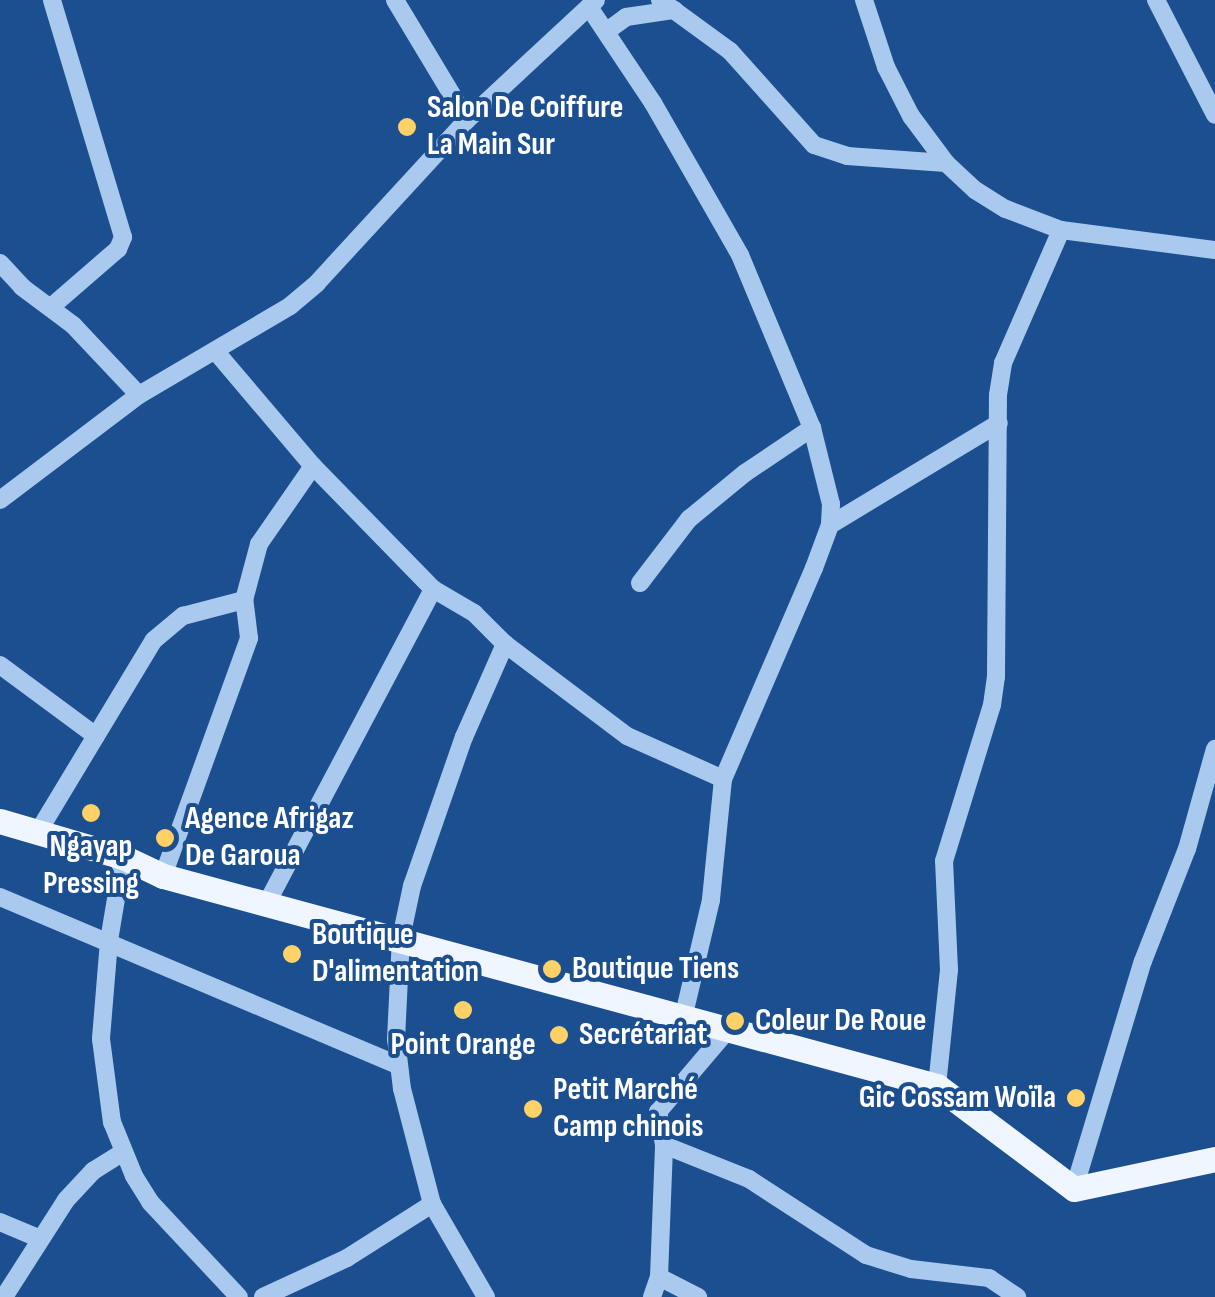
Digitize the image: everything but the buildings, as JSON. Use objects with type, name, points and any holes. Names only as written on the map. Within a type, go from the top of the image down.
[{"type":"main road","points":[[0,821],[123,857],[163,876],[268,901],[726,1032],[937,1086],[1074,1188],[1215,1159]]},
{"type":"street","points":[[52,0],[123,237],[118,249],[52,307]]},
{"type":"street","points":[[395,0],[467,120]]},
{"type":"street","points":[[864,0],[886,68],[912,116],[946,163],[976,190],[1006,209],[1061,230],[1214,248]]},
{"type":"street","points":[[1156,0],[1215,116]]},
{"type":"street","points":[[0,500],[140,395],[218,353],[317,283],[467,120],[593,3],[740,255],[812,428],[828,485],[830,525],[722,780],[711,900],[683,1018]]},
{"type":"street","points":[[607,31],[626,16],[667,5],[730,51],[814,145],[848,156],[946,163]]},
{"type":"street","points":[[937,1086],[950,970],[944,861],[992,705],[996,677],[1002,362],[1061,230]]},
{"type":"street","points":[[0,263],[22,287],[52,307],[140,395]]},
{"type":"street","points":[[218,353],[313,466],[433,590],[474,613],[506,644],[627,736],[722,780]]},
{"type":"street","points":[[830,525],[999,422]]},
{"type":"street","points":[[640,584],[689,520],[736,480],[812,428]]},
{"type":"street","points":[[163,876],[249,638],[244,600],[259,544],[313,466]]},
{"type":"street","points":[[268,901],[433,590]]},
{"type":"street","points":[[38,832],[166,626],[183,616],[244,600]]},
{"type":"street","points":[[486,1297],[432,1204],[398,1065],[401,938],[420,857],[464,737],[506,644]]},
{"type":"street","points":[[0,665],[96,736]]},
{"type":"street","points":[[1074,1188],[1143,961],[1187,849],[1215,749]]},
{"type":"street","points":[[123,857],[109,940],[101,1062],[123,1152],[150,1202],[239,1297]]},
{"type":"street","points":[[0,897],[398,1065]]},
{"type":"street","points":[[652,1297],[659,1277],[664,1146],[658,1112],[726,1032]]},
{"type":"street","points":[[664,1146],[749,1178],[866,1256],[912,1269],[988,1278],[1017,1297]]},
{"type":"street","points":[[4,1297],[38,1238],[79,1185],[123,1152]]},
{"type":"street","points":[[263,1297],[347,1258],[432,1204]]},
{"type":"street","points":[[0,1222],[38,1238]]},
{"type":"street","points":[[659,1277],[698,1297]]},
{"type":"place","name":"Salon De Coiffure La Main Sur","points":[[407,127]]},
{"type":"place","name":"Ngayap Pressing","points":[[91,813]]},
{"type":"place","name":"Agence Afrigaz De Garoua","points":[[165,838]]},
{"type":"place","name":"Boutique D'alimentation","points":[[292,954]]},
{"type":"place","name":"Boutique Tiens","points":[[552,969]]},
{"type":"place","name":"Point Orange","points":[[463,1010]]},
{"type":"place","name":"Coleur De Roue","points":[[735,1021]]},
{"type":"place","name":"Secrétariat","points":[[559,1035]]},
{"type":"place","name":"Gic Cossam Woïla","points":[[1076,1098]]},
{"type":"place","name":"Petit Marché Camp chinois","points":[[533,1109]]}]
